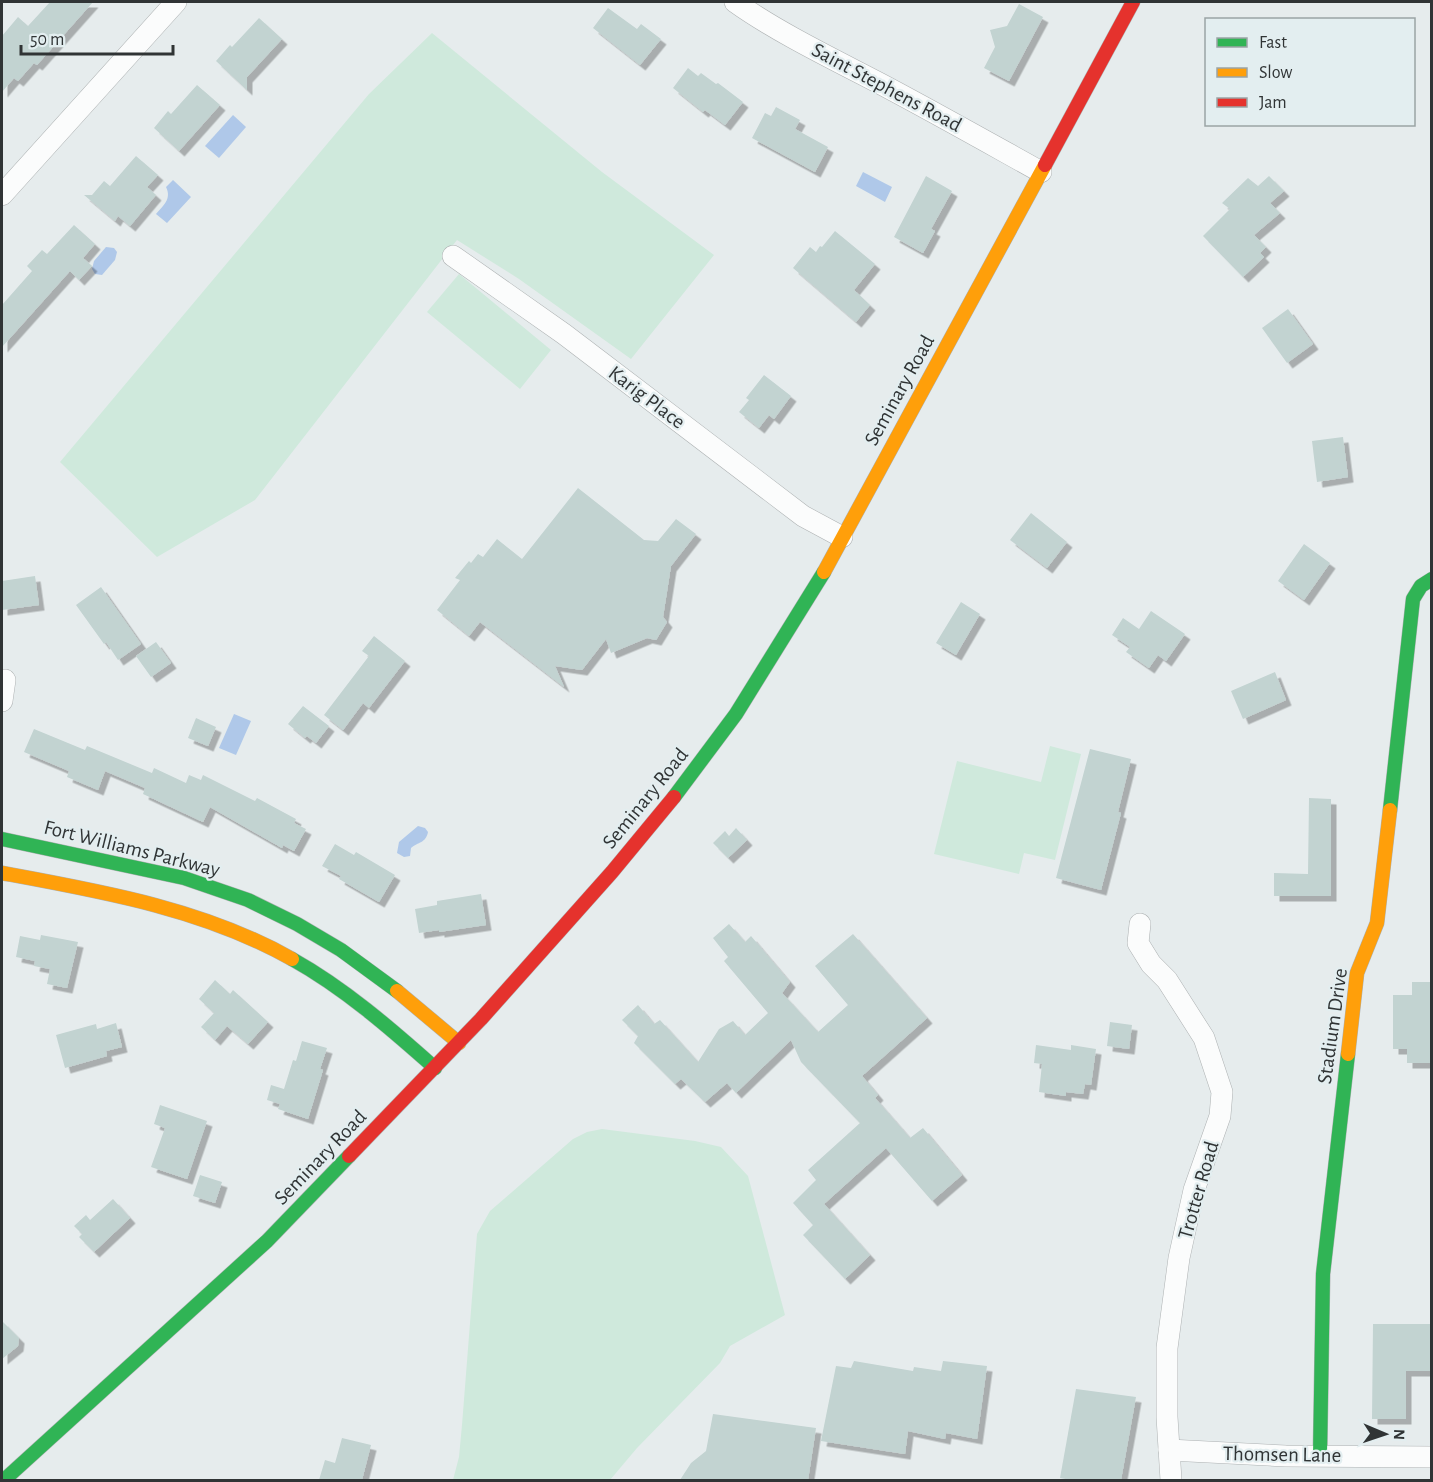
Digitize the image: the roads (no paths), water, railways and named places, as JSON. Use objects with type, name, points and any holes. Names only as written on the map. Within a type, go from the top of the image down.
[{"type":"street","points":[[2,195],[176,2]]},
{"type":"street","name":"Saint Stephens Road","points":[[735,2],[830,57],[943,116],[1041,172]]},
{"type":"street","name":"Seminary Road","points":[[4,1480],[267,1241],[459,1043],[612,872],[684,785],[742,704],[802,609],[1133,2]]},
{"type":"street","name":"Karig Place","points":[[453,256],[564,334],[803,516],[842,537]]},
{"type":"street","name":"Stadium Drive","points":[[1320,1455],[1323,1275],[1357,974],[1377,923],[1413,599],[1421,586],[1431,579]]},
{"type":"street","name":"Fort Williams Parkway","points":[[2,839],[184,878],[248,900],[297,924],[341,950],[389,985],[459,1043]]},
{"type":"street","points":[[2,873],[184,913],[249,938],[318,974],[435,1068]]},
{"type":"street","name":"Trotter Road","points":[[1140,924],[1138,943],[1151,964],[1167,980],[1204,1038],[1222,1092],[1220,1116],[1194,1190],[1179,1258],[1166,1356],[1171,1480]]},
{"type":"street","name":"Thomsen Lane","points":[[1169,1450],[1286,1456],[1431,1457]]},
{"type":"water","points":[[233,115],[246,127],[219,158],[205,146]]},
{"type":"water","points":[[863,172],[892,187],[885,202],[856,186]]},
{"type":"water","points":[[173,180],[191,197],[167,223],[156,214],[166,202],[168,191],[166,187]]},
{"type":"water","points":[[106,247],[114,248],[117,252],[115,260],[102,275],[95,274],[92,269],[94,261]]},
{"type":"water","points":[[234,714],[251,721],[236,755],[219,748]]},
{"type":"water","points":[[418,826],[425,828],[428,832],[425,838],[411,848],[410,856],[404,857],[397,853],[399,842]]}]
